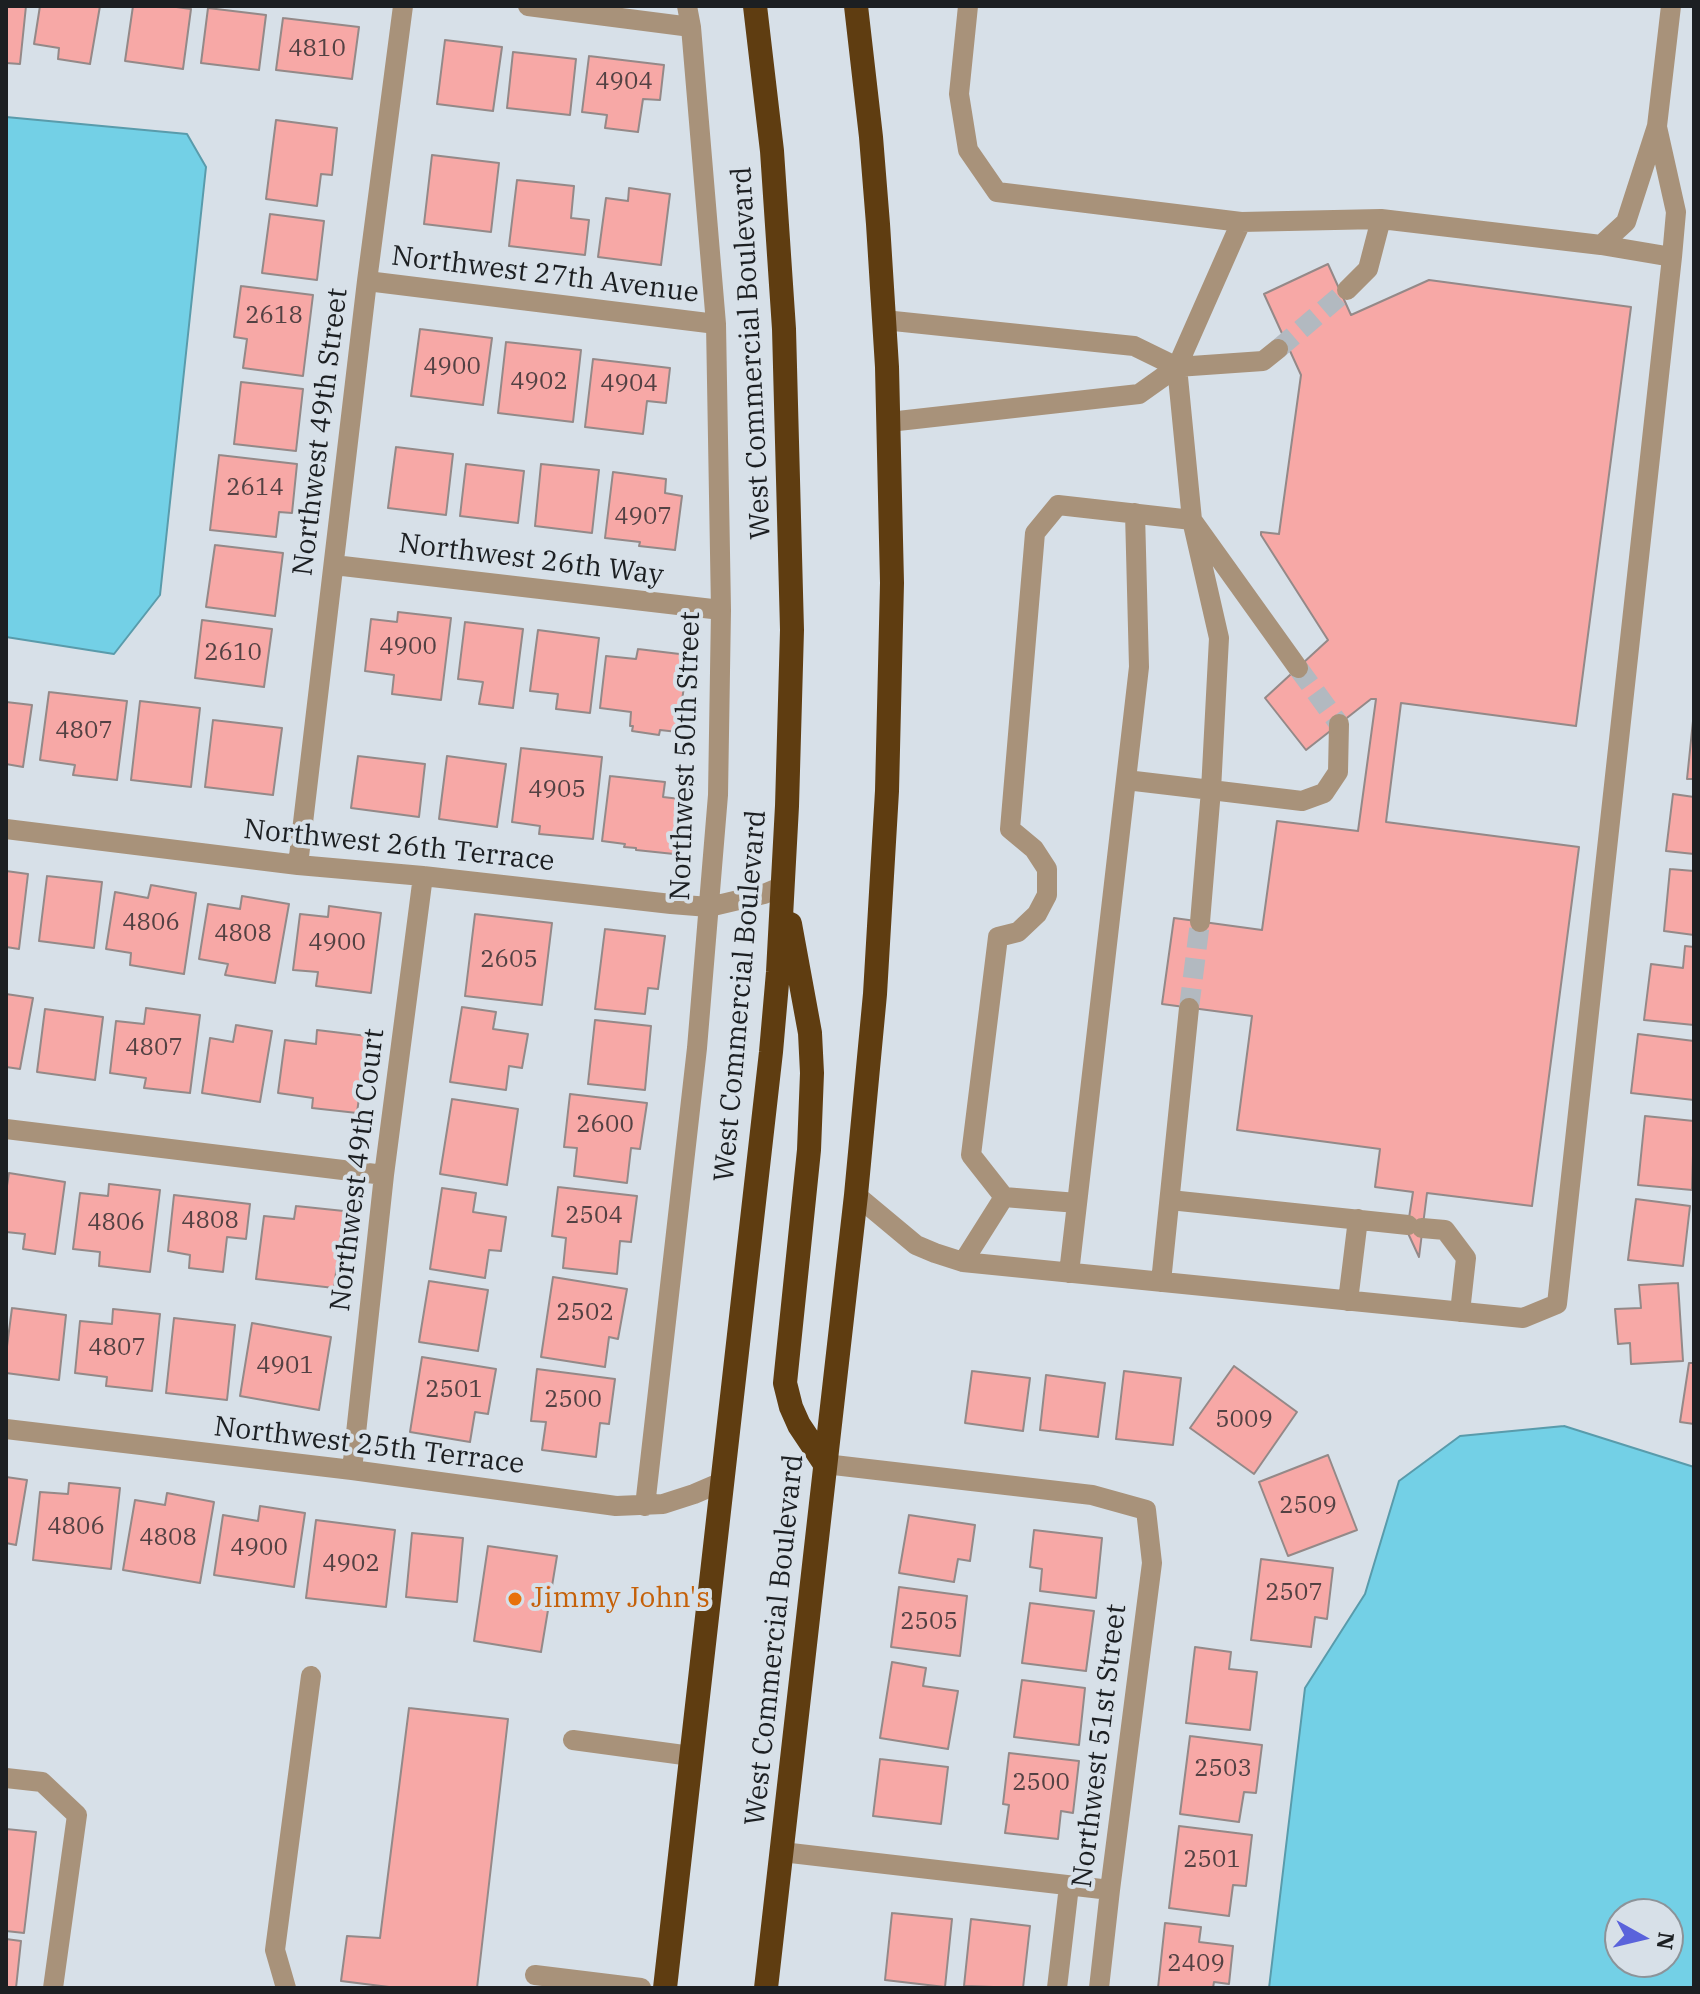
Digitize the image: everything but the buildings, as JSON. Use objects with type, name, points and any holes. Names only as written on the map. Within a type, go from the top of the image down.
[{"type":"highway","name":"West Commercial Boulevard","points":[[665,1988],[771,1052],[783,886],[792,630],[789,468],[778,227],[755,6]]},
{"type":"highway","name":"West Commercial Boulevard","points":[[766,1988],[856,1195],[875,994],[887,791],[892,583],[889,422],[871,137],[856,6]]},
{"type":"highway","points":[[783,886],[810,1033],[812,1073],[809,1150],[785,1383],[799,1425],[825,1464]]},
{"type":"street","name":"Northwest 49th Street","points":[[298,865],[403,6]]},
{"type":"street","points":[[528,6],[689,16]]},
{"type":"street","points":[[968,6],[959,94],[968,150],[997,192],[1241,222],[1381,219],[1601,245],[1672,257]]},
{"type":"street","points":[[1601,245],[1626,222],[1657,126],[1671,6]]},
{"type":"street","name":"Northwest 50th Street","points":[[645,1506],[687,1150],[718,795],[721,610],[716,324],[689,16]]},
{"type":"street","points":[[856,1195],[916,1245],[963,1262],[1523,1318],[1557,1304],[1676,212],[1657,126]]},
{"type":"street","points":[[1347,290],[1368,269],[1381,219]]},
{"type":"street","points":[[1200,922],[1219,638],[1192,520],[1177,367],[1241,222]]},
{"type":"street","name":"Northwest 27th Avenue","points":[[367,281],[716,324]]},
{"type":"street","points":[[884,320],[1134,346],[1177,367],[1263,361],[1278,349]]},
{"type":"street","points":[[889,422],[1139,394],[1177,367]]},
{"type":"street","points":[[1077,1203],[1004,1197],[971,1155],[998,937],[1018,932],[1037,914],[1047,895],[1047,869],[1034,849],[1010,829],[1035,533],[1058,505],[1192,520],[1298,668]]},
{"type":"street","points":[[1069,1273],[1139,667],[1135,513]]},
{"type":"street","name":"Northwest 26th Way","points":[[334,565],[721,610]]},
{"type":"street","points":[[1126,780],[1302,801],[1324,793],[1338,772],[1339,724]]},
{"type":"street","name":"Northwest 26th Terrace","points":[[6,829],[298,865],[709,907],[764,894],[783,886]]},
{"type":"street","name":"Northwest 49th Court","points":[[352,1470],[384,1175],[423,876]]},
{"type":"street","points":[[1161,1282],[1189,1008]]},
{"type":"street","points":[[6,1129],[384,1175]]},
{"type":"street","points":[[963,1262],[1004,1197]]},
{"type":"street","points":[[1170,1200],[1445,1230],[1466,1258],[1460,1312]]},
{"type":"street","points":[[1348,1301],[1358,1219]]},
{"type":"street","name":"Northwest 25th Terrace","points":[[6,1429],[352,1470],[616,1506],[645,1506],[678,1500],[722,1482]]},
{"type":"street","name":"Northwest 51st Street","points":[[825,1464],[1092,1495],[1146,1510],[1152,1563],[1099,1988]]},
{"type":"street","points":[[286,1988],[275,1950],[311,1676]]},
{"type":"street","points":[[573,1740],[691,1756]]},
{"type":"street","points":[[6,1778],[42,1782],[77,1815],[53,1988]]},
{"type":"street","points":[[782,1852],[1110,1890]]},
{"type":"street","name":"Northwest 51st Street","points":[[1057,1988],[1069,1886]]},
{"type":"street","points":[[535,1975],[641,1988]]},
{"type":"water","points":[[6,117],[187,134],[206,167],[160,595],[114,654],[6,637]]},
{"type":"water","points":[[1564,1426],[1694,1467],[1694,1988],[1269,1988],[1305,1688],[1365,1594],[1399,1481],[1460,1436]]},
{"type":"tunnel","points":[[1278,349],[1347,290]]},
{"type":"tunnel","points":[[1298,668],[1339,724]]},
{"type":"tunnel","points":[[1189,1008],[1200,922]]},
{"type":"place","name":"Jimmy John's","points":[[515,1599]]}]
